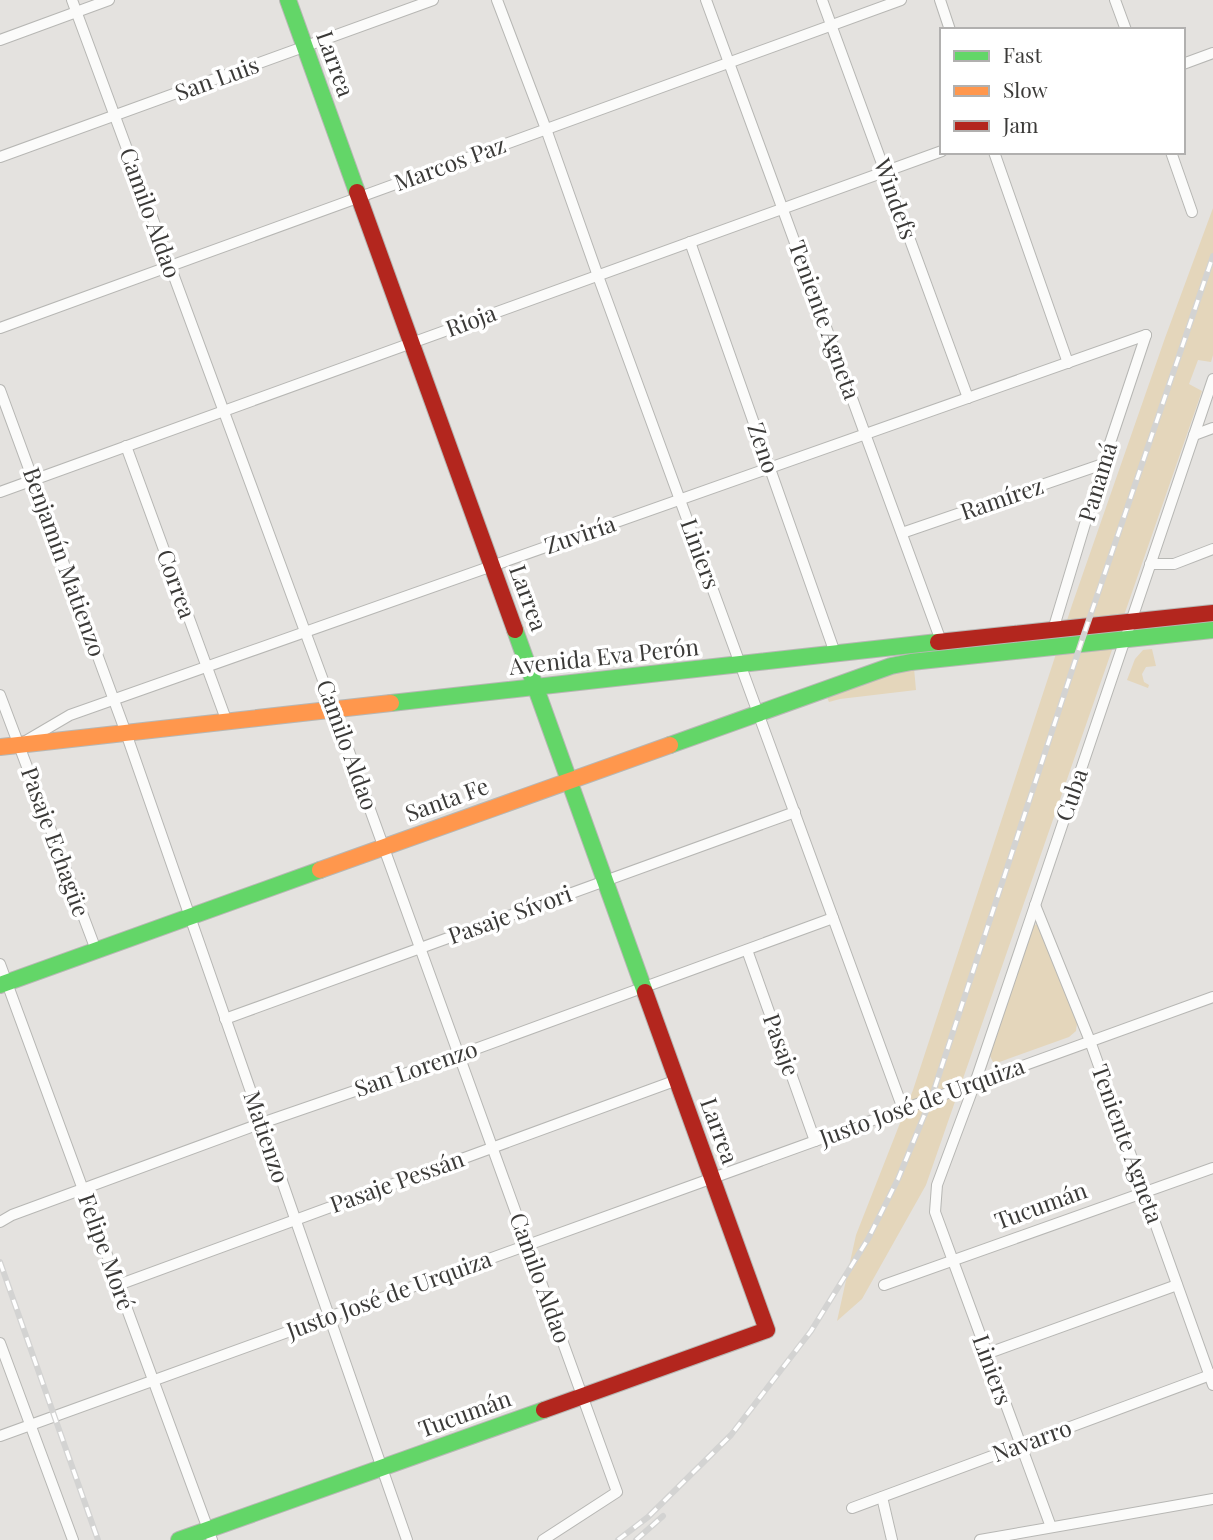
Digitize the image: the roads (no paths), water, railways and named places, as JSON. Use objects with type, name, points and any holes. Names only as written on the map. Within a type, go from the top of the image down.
[{"type":"main road","name":"Larrea","points":[[288,0],[767,1330]]},
{"type":"main road","name":"Avenida Eva Perón","points":[[0,747],[1213,613]]},
{"type":"main road","points":[[1125,639],[1213,630]]},
{"type":"main road","name":"Santa Fe","points":[[3,984],[891,666],[1125,639]]},
{"type":"main road","name":"Tucumán","points":[[179,1540],[210,1535],[382,1467],[767,1330]]},
{"type":"street","name":"Camilo Aldao","points":[[72,0],[334,710],[617,1492],[543,1540]]},
{"type":"street","points":[[0,40],[109,0]]},
{"type":"street","points":[[391,0],[396,13]]},
{"type":"street","name":"San Luis","points":[[0,157],[433,0]]},
{"type":"street","name":"Liniers","points":[[497,0],[903,1109]]},
{"type":"street","name":"Teniente Agneta","points":[[706,0],[941,641]]},
{"type":"street","name":"Windefs","points":[[822,0],[968,398]]},
{"type":"street","name":"Marcos Paz","points":[[0,328],[901,0]]},
{"type":"street","points":[[940,0],[949,28]]},
{"type":"street","points":[[1115,0],[1125,28]]},
{"type":"street","points":[[1185,63],[1213,53]]},
{"type":"street","name":"Rioja","points":[[0,492],[940,152]]},
{"type":"street","points":[[995,154],[1068,363]]},
{"type":"street","points":[[1172,154],[1192,212]]},
{"type":"street","name":"Zeno","points":[[690,242],[835,653]]},
{"type":"street","name":"Zuviría","points":[[19,745],[70,715],[1146,335]]},
{"type":"street","name":"Panamá","points":[[1053,630],[1103,464],[1146,335]]},
{"type":"street","name":"Cuba","points":[[935,1212],[937,1185],[975,1083],[1213,379]]},
{"type":"street","name":"Benjamín Matienzo","points":[[0,390],[126,733]]},
{"type":"street","points":[[1194,435],[1213,428]]},
{"type":"street","name":"Correa","points":[[126,446],[227,722]]},
{"type":"street","name":"Ramírez","points":[[902,533],[1103,464]]},
{"type":"street","points":[[1150,564],[1174,564],[1213,549]]},
{"type":"street","name":"Pasaje Echagüe","points":[[0,695],[96,950]]},
{"type":"street","name":"Matienzo","points":[[126,733],[407,1540]]},
{"type":"street","name":"Pasaje Sívori","points":[[225,1019],[794,812]]},
{"type":"street","name":"Teniente Agneta","points":[[1035,905],[1090,1041],[1212,1378]]},
{"type":"street","name":"San Lorenzo","points":[[0,1222],[12,1215],[262,1123],[459,1055],[834,918]]},
{"type":"street","name":"Pasaje","points":[[747,950],[815,1141]]},
{"type":"street","name":"Felipe Moré","points":[[0,964],[3,984],[210,1535]]},
{"type":"street","name":"Justo José de Urquiza","points":[[0,1436],[1213,997]]},
{"type":"street","name":"Pasaje Pessán","points":[[118,1285],[677,1080]]},
{"type":"street","name":"Tucumán","points":[[884,1285],[1213,1168]]},
{"type":"street","name":"Liniers","points":[[935,1212],[1051,1527]]},
{"type":"street","points":[[986,1354],[1177,1285]]},
{"type":"street","points":[[0,1343],[73,1540]]},
{"type":"street","name":"Navarro","points":[[852,1508],[1020,1445],[1212,1378]]},
{"type":"street","points":[[883,1497],[892,1540]]},
{"type":"street","points":[[980,1540],[1213,1499]]},
{"type":"railway","points":[[618,1540],[648,1517],[731,1435],[811,1331],[868,1239],[898,1179],[931,1099],[1081,643],[1213,256]]},
{"type":"railway","points":[[0,1262],[98,1540]]},
{"type":"railway","points":[[636,1540],[663,1516]]}]
